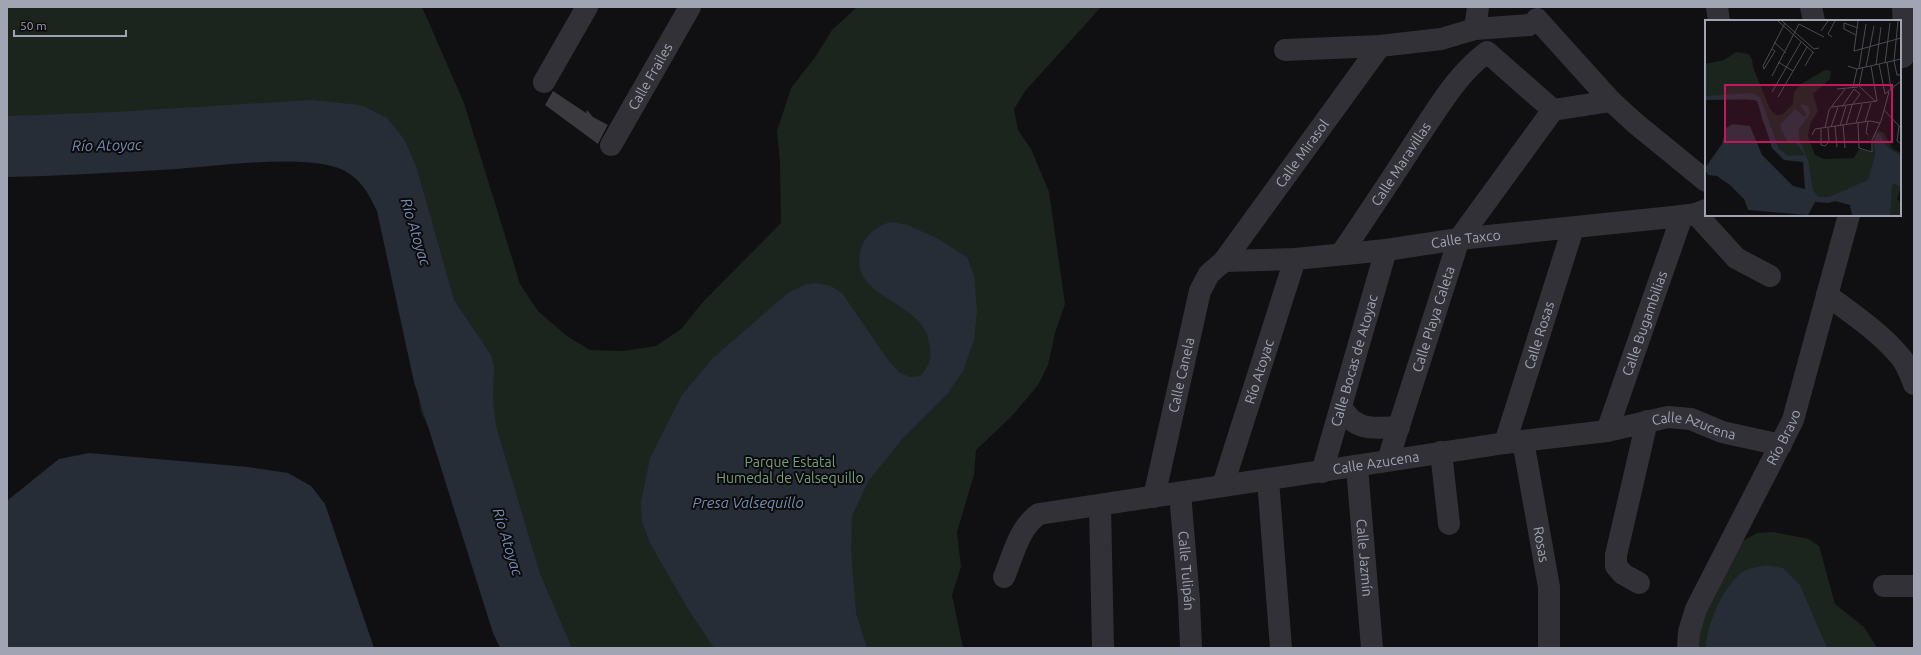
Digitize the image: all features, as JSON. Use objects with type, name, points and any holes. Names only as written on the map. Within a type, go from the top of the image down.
[{"type":"street","points":[[544,82],[587,7]]},
{"type":"street","name":"Calle Frailes","points":[[611,145],[690,7]]},
{"type":"street","points":[[1475,29],[1478,7]]},
{"type":"street","points":[[1717,7],[1719,20]]},
{"type":"street","points":[[1811,7],[1814,20]]},
{"type":"street","points":[[1903,7],[1906,55]]},
{"type":"street","points":[[1286,50],[1380,46],[1441,38],[1475,29],[1536,17],[1611,101],[1635,123],[1705,180]]},
{"type":"street","name":"Calle Maravillas","points":[[1341,254],[1441,103],[1462,75],[1474,62],[1536,17]]},
{"type":"street","name":"Calle Mirasol","points":[[1224,261],[1380,46]]},
{"type":"street","points":[[1488,52],[1553,110],[1611,101]]},
{"type":"street","name":"Calle Playa Caleta","points":[[1388,460],[1459,239],[1553,110]]},
{"type":"street","points":[[1695,214],[1736,258],[1770,276]]},
{"type":"street","name":"Calle Taxco","points":[[1224,261],[1295,259],[1386,250],[1459,239],[1695,214]]},
{"type":"street","name":"Calle Bugambilias","points":[[1607,430],[1695,214]]},
{"type":"street","name":"Río Bravo","points":[[1688,648],[1689,632],[1696,609],[1794,420],[1849,216]]},
{"type":"street","name":"Calle Rosas","points":[[1514,442],[1573,228]]},
{"type":"street","name":"Calle Bocas de Atoyac","points":[[1322,472],[1386,250]]},
{"type":"street","name":"Río Atoyac","points":[[1223,485],[1295,259]]},
{"type":"street","name":"Calle Canela","points":[[1154,497],[1200,291],[1209,274],[1224,261]]},
{"type":"street","points":[[1827,295],[1858,318],[1899,354],[1907,366],[1914,384]]},
{"type":"street","points":[[1341,407],[1348,418],[1358,424],[1372,428],[1399,427]]},
{"type":"street","name":"Calle Azucena","points":[[1004,577],[1026,527],[1031,519],[1039,514],[1100,506],[1223,485],[1356,467],[1388,460],[1441,452],[1607,430],[1647,421],[1680,416],[1722,432],[1781,445]]},
{"type":"street","points":[[1639,583],[1623,574],[1616,566],[1616,561],[1647,421]]},
{"type":"street","name":"Rosas","points":[[1514,442],[1549,587],[1549,648]]},
{"type":"street","points":[[1441,452],[1449,524]]},
{"type":"street","name":"Calle Jazmín","points":[[1356,467],[1372,648]]},
{"type":"street","points":[[1268,480],[1281,648]]},
{"type":"street","name":"Calle Tulipán","points":[[1180,493],[1189,600],[1191,648]]},
{"type":"street","points":[[1100,506],[1103,648]]},
{"type":"street","points":[[1884,586],[1914,586]]},
{"type":"green space","name":"Parque Estatal Humedal de Valsequillo","points":[[7,7],[422,7],[464,103],[520,284],[538,311],[567,336],[590,350],[623,351],[656,346],[681,329],[702,303],[781,223],[780,163],[777,131],[791,88],[816,56],[832,30],[857,7],[1101,7],[1026,90],[1014,109],[1018,130],[1031,149],[1049,192],[1065,304],[1055,333],[1048,365],[1038,385],[1012,416],[976,450],[974,475],[957,532],[961,567],[952,595],[963,648],[529,648],[508,592],[421,412],[383,176],[350,157],[7,174]]},
{"type":"green space","points":[[1773,532],[1809,539],[1819,546],[1835,604],[1864,627],[1877,648],[1699,648],[1700,608],[1716,565],[1746,539],[1757,533]]},
{"type":"water","points":[[311,100],[361,105],[387,118],[404,139],[416,166],[454,300],[491,355],[494,367],[493,399],[496,426],[540,574],[572,648],[500,648],[493,633],[414,382],[377,211],[360,182],[343,170],[327,165],[285,161],[113,173],[7,177],[7,116],[115,112]]},
{"type":"water","name":"Presa Valsequillo","points":[[891,222],[908,225],[938,239],[967,257],[974,276],[977,312],[974,340],[963,371],[948,393],[903,438],[869,480],[852,516],[851,551],[856,613],[867,648],[714,648],[688,609],[650,543],[642,522],[641,502],[650,458],[682,395],[713,358],[788,293],[804,285],[816,283],[831,286],[842,293],[888,360],[900,373],[910,377],[920,376],[928,366],[931,355],[925,330],[915,318],[874,289],[864,278],[859,264],[862,246],[870,233],[878,227]]},
{"type":"water","points":[[89,453],[248,467],[288,473],[311,486],[325,504],[374,648],[7,648],[8,500],[59,459]]},
{"type":"water","points":[[1765,565],[1783,568],[1800,585],[1827,648],[1706,648],[1709,628],[1713,617],[1723,595],[1730,585],[1744,571]]},
{"type":"building","points":[[553,91],[586,113],[587,110],[593,117],[608,125],[598,144],[545,105]]}]
